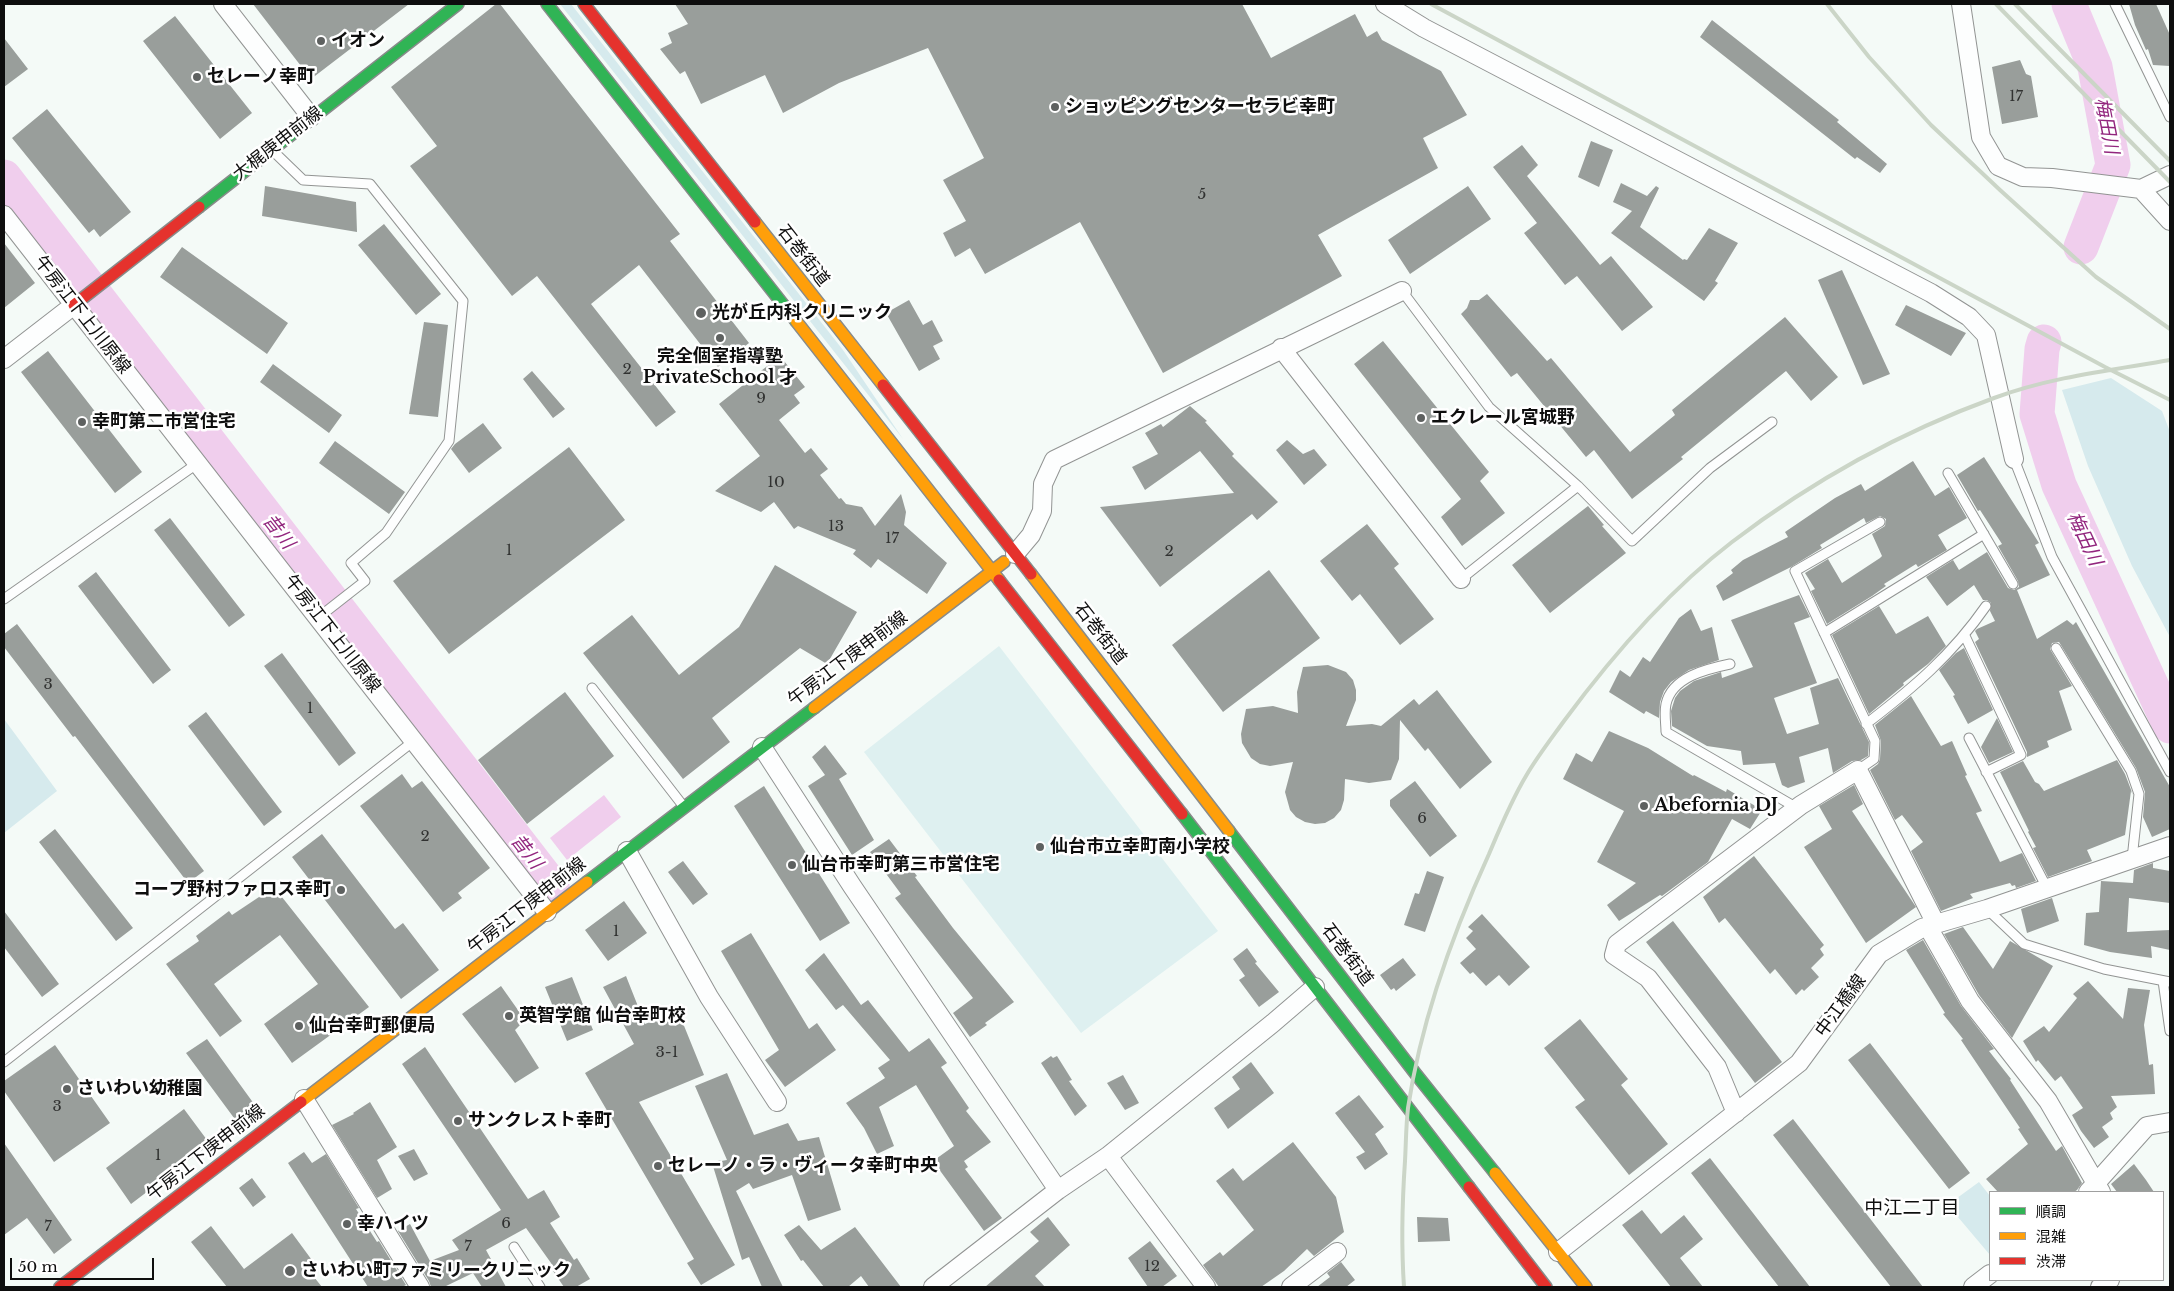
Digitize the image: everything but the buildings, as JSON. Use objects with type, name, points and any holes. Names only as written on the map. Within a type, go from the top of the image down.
[{"type":"street","points":[[223,4],[311,117]]},
{"type":"street","name":"大梶庚申前線","points":[[81,300],[311,117],[458,4]]},
{"type":"street","points":[[547,4],[1315,986],[1546,1287]]},
{"type":"street","name":"石巻街道","points":[[584,4],[1015,554],[1415,1073],[1586,1287]]},
{"type":"street","points":[[1385,4],[1432,32],[1931,293],[1969,317],[1986,335],[2014,460]]},
{"type":"street","points":[[1961,4],[1981,137],[1998,166],[2023,177],[2052,178],[2133,188],[2170,175]]},
{"type":"street","points":[[2133,188],[2170,221]]},
{"type":"street","name":"午房江下上川原線","points":[[4,215],[81,300],[198,463],[324,614],[415,740],[547,912]]},
{"type":"street","points":[[1015,554],[1031,535],[1042,511],[1043,484],[1054,460],[1281,348],[1402,291]]},
{"type":"street","points":[[4,360],[81,300]]},
{"type":"street","points":[[1281,348],[1461,578]]},
{"type":"street","name":"午房江下庚申前線","points":[[60,1287],[1015,554]]},
{"type":"street","points":[[762,747],[852,886],[1058,1190]]},
{"type":"street","points":[[1736,1113],[1711,1059],[1648,978],[1614,956],[1617,944],[1797,808],[1858,770],[1970,1001],[2048,1101],[2095,1190],[2147,1126],[2170,1122]]},
{"type":"street","name":"中江橋線","points":[[1558,1252],[1799,1063],[1879,954],[1893,944],[1932,925],[1987,909],[2170,846]]},
{"type":"street","points":[[627,851],[709,997],[777,1102]]},
{"type":"street","points":[[933,1287],[1058,1190],[1108,1156],[1273,1023],[1315,986]]},
{"type":"street","points":[[304,1099],[420,1287]]},
{"type":"street","points":[[1108,1156],[1206,1287]]},
{"type":"street","points":[[1291,1287],[1337,1252]]},
{"type":"street","points":[[1533,1270],[1558,1252]]},
{"type":"street","points":[[1973,1287],[1989,1275]]},
{"type":"lane","points":[[2115,4],[2170,117]]},
{"type":"lane","points":[[271,149],[303,180],[370,184],[463,301],[449,441],[386,533],[351,563],[365,581],[324,614]]},
{"type":"lane","points":[[1402,291],[1489,407],[1578,486],[1632,541],[1710,468],[1772,422]]},
{"type":"lane","points":[[2014,460],[2052,557],[2170,772]]},
{"type":"lane","points":[[4,599],[198,463]]},
{"type":"lane","points":[[1948,473],[2013,584]]},
{"type":"lane","points":[[1461,578],[1578,486]]},
{"type":"lane","points":[[1858,770],[1874,759],[1875,741],[1795,571],[1880,522]]},
{"type":"lane","points":[[1824,633],[1984,534]]},
{"type":"lane","points":[[1866,724],[1913,688],[1965,636],[1986,606]]},
{"type":"lane","points":[[1965,636],[2021,755],[1986,772]]},
{"type":"lane","points":[[2056,648],[2131,771],[2134,779],[2139,794],[2132,859]]},
{"type":"lane","points":[[1730,664],[1704,670],[1674,686],[1666,704],[1666,732],[1797,808]]},
{"type":"lane","points":[[592,688],[684,807]]},
{"type":"lane","points":[[1969,738],[2047,888]]},
{"type":"lane","points":[[4,1062],[415,740]]},
{"type":"lane","points":[[1987,909],[2024,944],[2104,969],[2167,981],[2170,1031]]},
{"type":"lane","points":[[514,1247],[540,1287]]},
{"type":"shaded area","points":[[560,4],[571,4],[843,350],[903,439]]},
{"type":"shaded area","points":[[2111,378],[2162,411],[2170,432],[2170,637],[2132,566],[2088,466],[2062,390]]},
{"type":"shaded area","name":"仙台市立幸町南小学校","points":[[999,646],[1218,931],[1081,1033],[864,752]]},
{"type":"shaded area","points":[[4,719],[57,791],[4,833]]},
{"type":"shaded area","points":[[604,795],[621,817],[567,860],[550,838]]},
{"type":"shaded area","points":[[1979,1182],[1989,1195],[1989,1254],[1952,1210],[1953,1201]]},
{"type":"waterway","name":"梅田川","points":[[2069,4],[2095,67],[2113,165],[2081,247]]},
{"type":"waterway","name":"昔川","points":[[4,177],[552,886]]},
{"type":"waterway","name":"梅田川","points":[[2044,342],[2037,414],[2059,485],[2170,726]]},
{"type":"railway","points":[[1431,4],[2105,367],[2170,400]]},
{"type":"railway","points":[[1827,4],[1869,57],[1931,125],[2096,277],[2170,329]]},
{"type":"railway","points":[[1996,4],[2170,182]]},
{"type":"railway","points":[[2015,4],[2170,161]]},
{"type":"railway","points":[[1404,1287],[1402,1255],[1403,1209],[1408,1108],[1421,1043],[1440,978],[1463,915],[1515,795],[1544,748],[1621,649],[1663,603],[1708,561],[1732,542],[1794,499],[1891,442],[1959,411],[2015,391],[2081,375],[2170,360]]},
{"type":"traffic: fast","points":[[199,207],[458,4]]},
{"type":"traffic: fast","points":[[547,4],[796,321]]},
{"type":"traffic: fast","points":[[587,882],[814,708]]},
{"type":"traffic: fast","points":[[1182,814],[1469,1187]]},
{"type":"traffic: fast","points":[[1229,831],[1415,1073],[1495,1173]]},
{"type":"traffic: slow","points":[[755,222],[883,385]]},
{"type":"traffic: slow","points":[[796,321],[999,580]]},
{"type":"traffic: slow","points":[[814,708],[1004,562]]},
{"type":"traffic: slow","points":[[1031,574],[1229,831]]},
{"type":"traffic: slow","points":[[301,1102],[587,882]]},
{"type":"traffic: slow","points":[[1495,1173],[1586,1287]]},
{"type":"traffic: jam","points":[[584,4],[755,222]]},
{"type":"traffic: jam","points":[[74,305],[199,207]]},
{"type":"traffic: jam","points":[[883,385],[1031,574]]},
{"type":"traffic: jam","points":[[999,580],[1182,814]]},
{"type":"traffic: jam","points":[[60,1287],[301,1102]]},
{"type":"traffic: jam","points":[[1469,1187],[1546,1287]]},
{"type":"place","name":"イオン","points":[[321,41]]},
{"type":"place","name":"セレーノ幸町","points":[[197,77]]},
{"type":"place","name":"ショッピングセンターセラビ幸町","points":[[1055,107]]},
{"type":"place","name":"光が丘内科クリニック","points":[[701,313]]},
{"type":"place","name":"完全個室指導塾 PrivateSchool 才","points":[[720,338]]},
{"type":"place","name":"エクレール宮城野","points":[[1421,418]]},
{"type":"place","name":"幸町第二市営住宅","points":[[82,422]]},
{"type":"place","name":"Abefornia DJ","points":[[1644,806]]},
{"type":"place","name":"仙台市立幸町南小学校","points":[[1040,847]]},
{"type":"place","name":"仙台市幸町第三市営住宅","points":[[792,865]]},
{"type":"place","name":"コープ野村ファロス幸町","points":[[341,890]]},
{"type":"place","name":"英智学館 仙台幸町校","points":[[509,1016]]},
{"type":"place","name":"仙台幸町郵便局","points":[[299,1026]]},
{"type":"place","name":"さいわい幼稚園","points":[[67,1089]]},
{"type":"place","name":"サンクレスト幸町","points":[[458,1121]]},
{"type":"place","name":"セレーノ・ラ・ヴィータ幸町中央","points":[[658,1166]]},
{"type":"place","name":"幸ハイツ","points":[[347,1224]]},
{"type":"place","name":"さいわい町ファミリークリニック","points":[[290,1271]]},
{"type":"district","name":"中江二丁目","points":[[1912,1209]]}]
